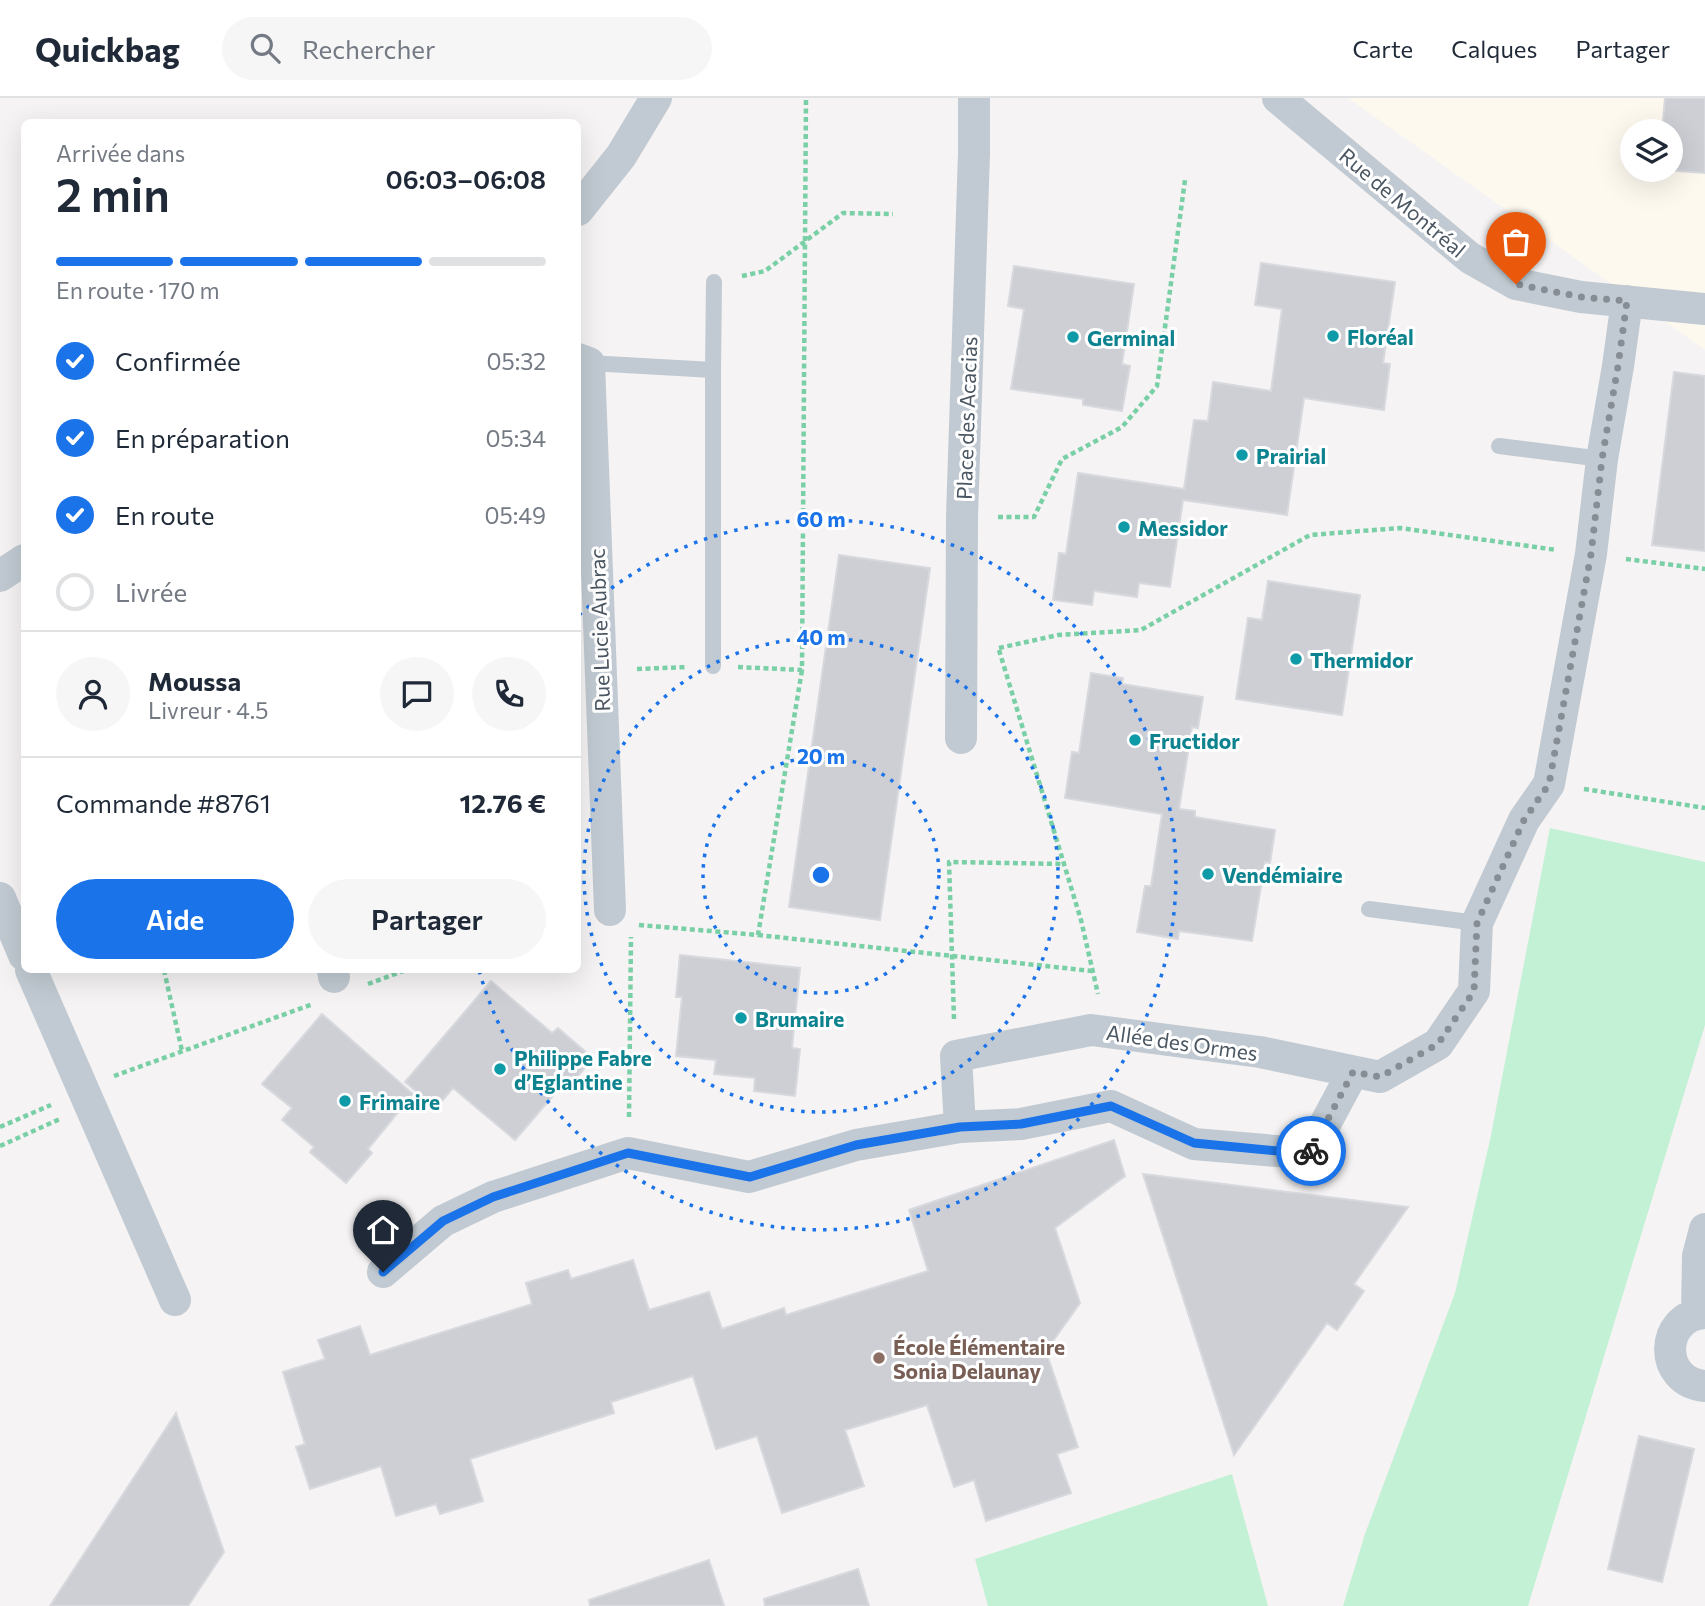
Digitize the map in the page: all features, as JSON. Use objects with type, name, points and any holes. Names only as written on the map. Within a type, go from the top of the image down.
[{"type":"street","points":[[581,206],[621,156],[656,98]]},
{"type":"street","name":"Place des Acacias","points":[[961,738],[962,517],[974,98]]},
{"type":"street","name":"Rue de Montréal","points":[[1278,98],[1470,258],[1516,284],[1581,297],[1705,309]]},
{"type":"street","name":"Allée des Ormes","points":[[956,1056],[1091,1030],[1260,1052],[1380,1077],[1438,1044],[1474,991],[1477,923],[1524,820],[1549,784],[1591,554],[1602,459],[1627,301]]},
{"type":"street","name":"Rue Lucie Aubrac","points":[[583,361],[610,911]]},
{"type":"street","points":[[0,576],[21,562]]},
{"type":"street","points":[[0,898],[21,948]]},
{"type":"street","points":[[32,973],[76,1094],[175,1300]]},
{"type":"street","points":[[956,1056],[960,1127]]},
{"type":"street","points":[[383,1272],[443,1221],[493,1197],[628,1153],[750,1177],[856,1145],[960,1127],[1021,1124],[1111,1106],[1194,1143],[1310,1152],[1353,1072]]},
{"type":"street","points":[[1705,1229],[1698,1256],[1701,1314],[1685,1320],[1675,1330],[1670,1343],[1670,1356],[1675,1369],[1684,1380],[1705,1386]]},
{"type":"lane","points":[[713,666],[714,282]]},
{"type":"lane","points":[[583,361],[713,370]]},
{"type":"lane","points":[[1499,446],[1602,459]]},
{"type":"lane","points":[[1369,909],[1477,923]]},
{"type":"path","points":[[962,517],[1034,517],[1062,459],[1122,427],[1157,386],[1185,180]]},
{"type":"path","points":[[714,282],[765,271],[843,213],[893,214]]},
{"type":"path","points":[[999,648],[1058,635],[1141,630],[1310,535],[1400,528],[1569,551]]},
{"type":"path","points":[[1624,558],[1705,569]]},
{"type":"path","points":[[610,911],[612,925],[631,924],[758,935],[1092,971],[1081,920],[995,635]]},
{"type":"path","points":[[758,935],[802,670]]},
{"type":"path","points":[[1599,791],[1705,808]]},
{"type":"path","points":[[956,1056],[950,956],[949,862],[1064,864]]},
{"type":"path","points":[[165,973],[182,1051]]},
{"type":"path","points":[[0,1127],[112,1076],[182,1051],[338,983],[390,973]]},
{"type":"path","points":[[0,1146],[63,1118],[76,1094]]},
{"type":"shaded area","points":[[1348,98],[1705,98],[1705,350]]},
{"type":"green space","points":[[1550,828],[1705,862],[1705,1025],[1528,1606],[1343,1606],[1365,1534],[1455,1293],[1490,1140]]},
{"type":"green space","points":[[1232,1474],[1268,1606],[988,1606],[975,1559]]},
{"type":"building","points":[[1665,98],[1705,98],[1705,173],[1683,171],[1683,119],[1663,119]]},
{"type":"building","points":[[1261,263],[1395,282],[1383,363],[1390,364],[1384,410],[1304,398],[1287,515],[1183,500],[1170,587],[1139,583],[1137,597],[1094,591],[1092,605],[1053,600],[1059,553],[1066,554],[1078,473],[1184,489],[1194,420],[1208,421],[1213,382],[1271,391],[1282,309],[1255,305]]},
{"type":"building","name":"Germinal","points":[[1014,266],[1134,284],[1122,364],[1130,366],[1122,411],[1083,405],[1083,399],[1011,389],[1024,309],[1008,306]]},
{"type":"building","points":[[1674,372],[1705,376],[1705,551],[1652,545]]},
{"type":"building","points":[[839,555],[930,568],[880,920],[789,907]]},
{"type":"building","name":"Thermidor","points":[[1268,581],[1360,595],[1342,715],[1236,699],[1248,618],[1262,620]]},
{"type":"building","points":[[1091,673],[1123,678],[1122,684],[1203,697],[1198,728],[1192,727],[1179,809],[1195,811],[1195,817],[1275,830],[1270,863],[1265,862],[1252,941],[1179,931],[1178,939],[1137,932],[1145,886],[1151,886],[1162,814],[1065,798],[1072,752],[1079,753]]},
{"type":"building","name":"Brumaire","points":[[680,955],[800,968],[792,1048],[800,1049],[795,1096],[754,1091],[755,1078],[714,1074],[716,1060],[676,1056],[682,997],[676,997]]},
{"type":"building","name":"Philippe Fabre d’Eglantine","points":[[491,981],[552,1033],[558,1028],[593,1058],[568,1088],[563,1084],[515,1140],[453,1088],[436,1108],[405,1082]]},
{"type":"building","name":"Frimaire","points":[[322,1014],[413,1094],[368,1149],[372,1153],[346,1183],[310,1152],[314,1147],[282,1120],[292,1108],[262,1084]]},
{"type":"building","points":[[1114,1140],[1125,1176],[1055,1228],[1080,1303],[1046,1351],[1078,1447],[1057,1454],[1071,1493],[986,1521],[974,1480],[954,1487],[927,1405],[845,1430],[864,1486],[782,1513],[757,1436],[716,1449],[693,1376],[611,1402],[614,1413],[470,1459],[483,1501],[440,1514],[436,1504],[396,1516],[381,1466],[310,1489],[296,1447],[305,1444],[283,1372],[325,1359],[318,1340],[360,1326],[370,1355],[532,1304],[526,1283],[568,1270],[571,1279],[633,1260],[649,1310],[709,1292],[722,1329],[784,1308],[786,1315],[928,1271],[909,1210]]},
{"type":"building","points":[[1143,1174],[1408,1207],[1354,1284],[1364,1291],[1337,1330],[1327,1323],[1234,1455]]},
{"type":"building","points":[[176,1413],[224,1552],[188,1606],[50,1606]]},
{"type":"building","points":[[1639,1436],[1694,1449],[1662,1582],[1608,1569]]},
{"type":"building","points":[[709,1560],[724,1606],[590,1606],[589,1600]]},
{"type":"building","points":[[858,1569],[869,1606],[765,1606],[764,1599]]},
{"type":"way so far","points":[[1311,1151],[1353,1072],[1380,1077],[1438,1044],[1474,991],[1477,923],[1524,820],[1549,784],[1591,554],[1602,459],[1627,301],[1581,297],[1516,284]]},
{"type":"place","name":"Floréal","points":[[1333,336]]},
{"type":"place","name":"Germinal","points":[[1073,337]]},
{"type":"place","name":"Prairial","points":[[1242,455]]},
{"type":"place","name":"Messidor","points":[[1124,527]]},
{"type":"place","name":"Thermidor","points":[[1296,659]]},
{"type":"place","name":"Fructidor","points":[[1135,740]]},
{"type":"place","name":"Vendémiaire","points":[[1208,874]]},
{"type":"place","name":"Brumaire","points":[[741,1018]]},
{"type":"place","name":"Philippe Fabre d’Eglantine","points":[[500,1069]]},
{"type":"place","name":"Frimaire","points":[[345,1101]]},
{"type":"place","name":"École Élémentaire Sonia Delaunay","points":[[879,1358]]},
{"type":"route","points":[[383,1272],[443,1221],[493,1197],[628,1153],[750,1177],[856,1145],[960,1127],[1021,1124],[1111,1106],[1194,1143],[1288,1152],[1311,1151]]}]
